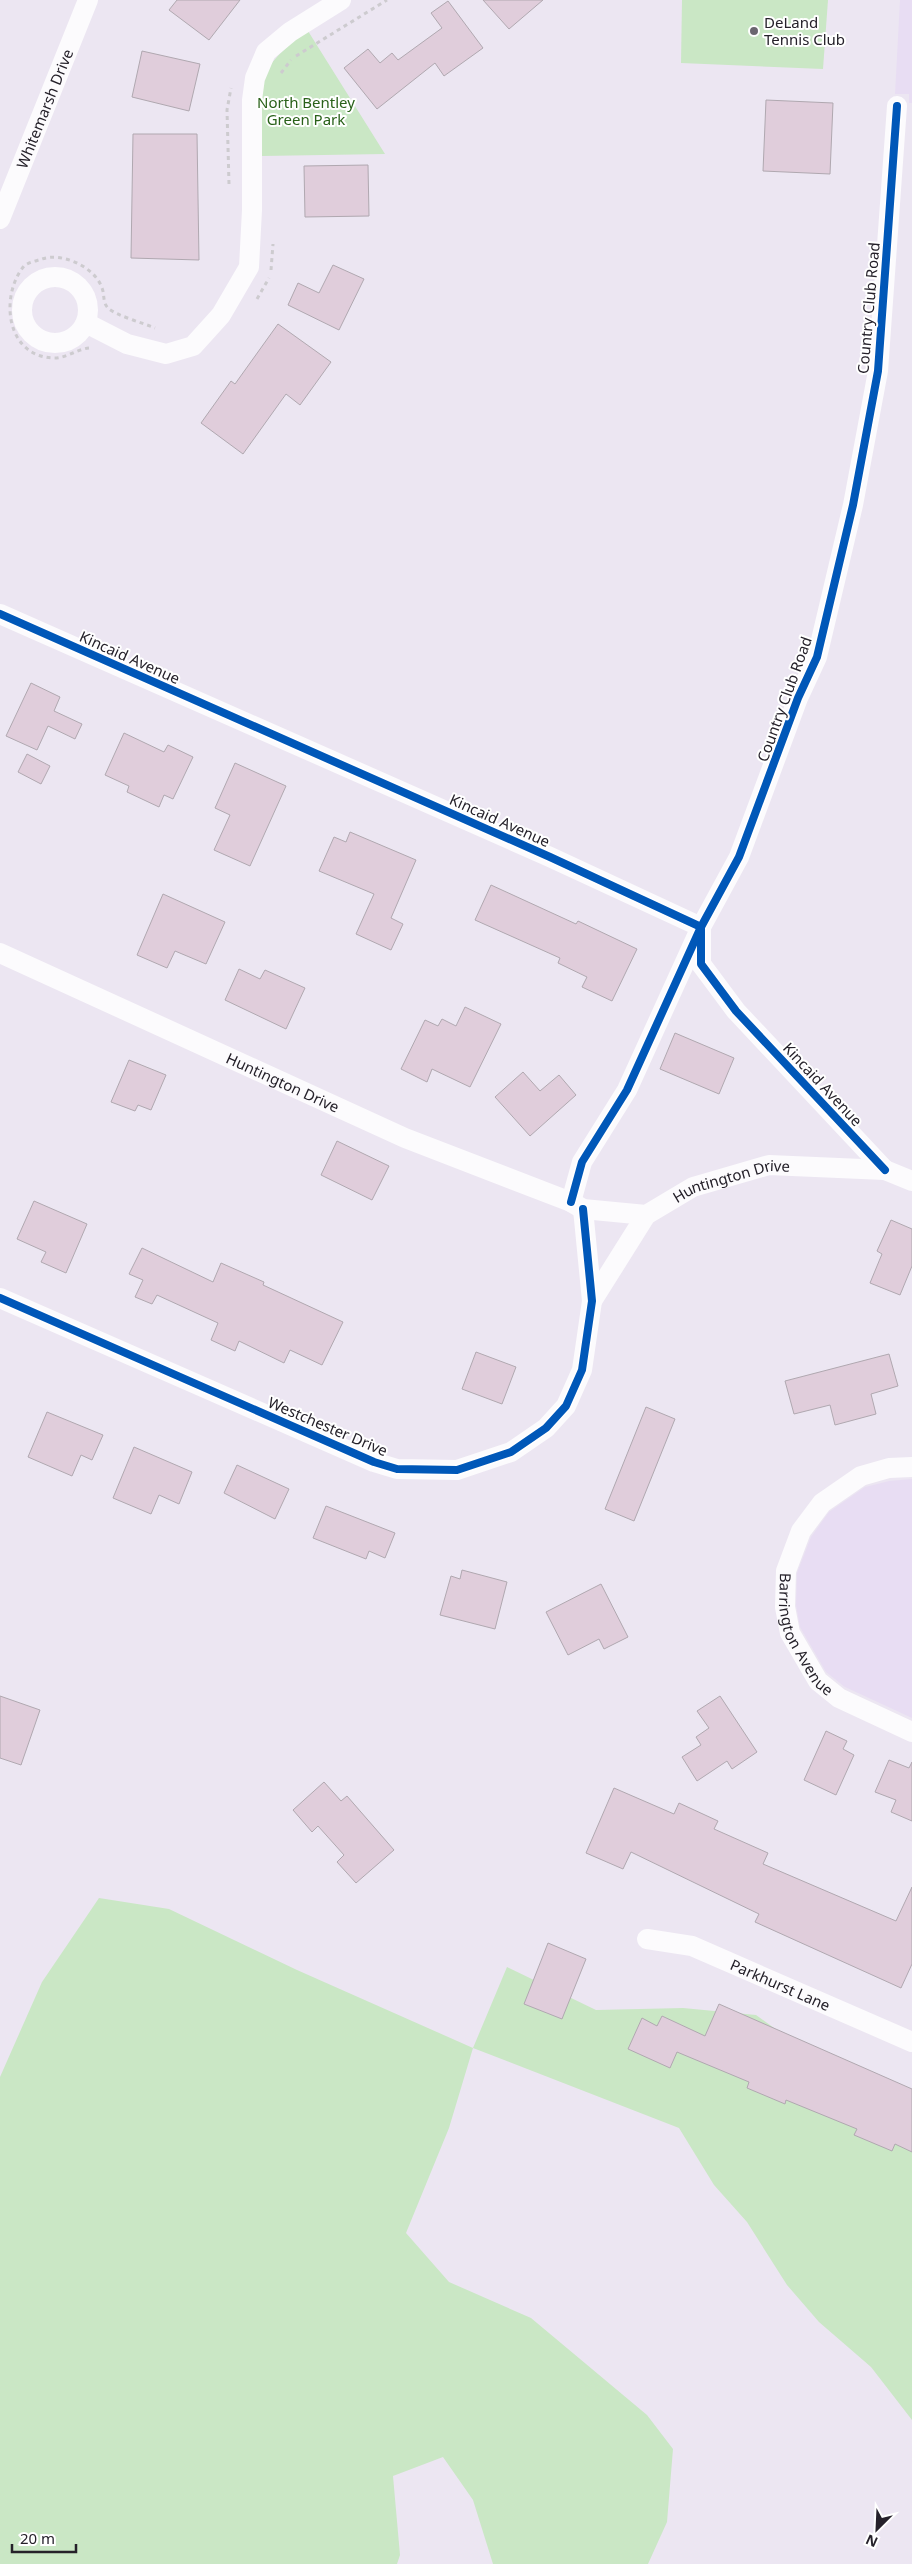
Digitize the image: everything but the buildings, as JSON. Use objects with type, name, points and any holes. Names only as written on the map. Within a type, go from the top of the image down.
[{"type":"street","name":"Whitemarsh Drive","points":[[0,219],[88,0]]},
{"type":"street","points":[[86,323],[127,344],[166,354],[194,346],[220,315],[249,267],[254,78],[266,52],[290,32],[341,0]]},
{"type":"street","name":"Country Club Road","points":[[577,1206],[582,1162],[627,1090],[701,927],[739,857],[798,698],[816,658],[851,515],[878,371],[897,106]]},
{"type":"street","name":"Kincaid Avenue","points":[[0,614],[550,857],[701,927],[701,964],[736,1011],[886,1170]]},
{"type":"street","name":"Huntington Drive","points":[[0,953],[405,1138],[577,1206],[646,1215],[693,1187],[768,1165],[886,1170]]},
{"type":"street","points":[[886,1170],[912,1181]]},
{"type":"street","name":"Westchester Drive","points":[[0,1298],[374,1462],[397,1468],[457,1470],[512,1452],[546,1428],[566,1406],[582,1370],[592,1301],[577,1206]]},
{"type":"street","points":[[592,1301],[646,1215]]},
{"type":"street","name":"Barrington Avenue","points":[[912,1467],[889,1468],[861,1476],[822,1503],[801,1531],[786,1571],[785,1607],[790,1633],[818,1681],[839,1698],[912,1732]]},
{"type":"street","name":"Parkhurst Lane","points":[[647,1939],[692,1946],[912,2042]]},
{"type":"path","points":[[279,75],[292,58],[387,0]]},
{"type":"path","points":[[229,188],[227,110],[233,79]]},
{"type":"path","points":[[251,306],[270,276],[273,260],[273,239]]},
{"type":"path","points":[[5,302],[14,275],[26,264],[48,257],[66,259],[81,265],[96,276],[103,288],[104,302],[109,309],[159,330]]},
{"type":"path","points":[[6,320],[8,329],[22,348],[33,355],[54,359],[76,353],[87,347],[93,349]]},
{"type":"shaded area","points":[[900,0],[912,0],[912,103],[909,103],[909,94],[895,94]]},
{"type":"shaded area","points":[[912,1479],[912,1718],[845,1687],[826,1672],[800,1627],[796,1605],[797,1573],[811,1537],[829,1512],[865,1487],[889,1481]]},
{"type":"green space","name":"DeLand Tennis Club","points":[[682,0],[828,0],[823,69],[681,63]]},
{"type":"green space","name":"North Bentley Green Park","points":[[308,31],[385,154],[262,156],[261,103],[265,74],[272,62],[284,50]]},
{"type":"green space","points":[[99,1898],[169,1909],[297,1970],[473,2048],[449,2128],[406,2233],[449,2282],[531,2318],[647,2415],[673,2449],[667,2522],[648,2564],[493,2564],[473,2500],[443,2457],[393,2476],[400,2555],[397,2564],[0,2564],[0,2077],[42,1982]]},
{"type":"green space","points":[[507,1967],[596,2010],[683,2008],[756,2015],[834,2071],[912,2105],[912,2420],[871,2367],[819,2322],[787,2285],[747,2222],[714,2185],[679,2128],[473,2048]]},
{"type":"cycle path","points":[[571,1202],[582,1162],[627,1090],[701,927],[739,857],[798,698],[817,657],[853,505],[878,371],[897,106]]},
{"type":"cycle path","points":[[0,614],[550,857],[701,927],[701,964],[736,1011],[885,1170]]},
{"type":"cycle path","points":[[0,1298],[374,1462],[397,1469],[457,1470],[511,1452],[546,1428],[566,1406],[582,1370],[592,1301],[583,1209]]},
{"type":"place","name":"DeLand Tennis Club","points":[[754,31]]}]
